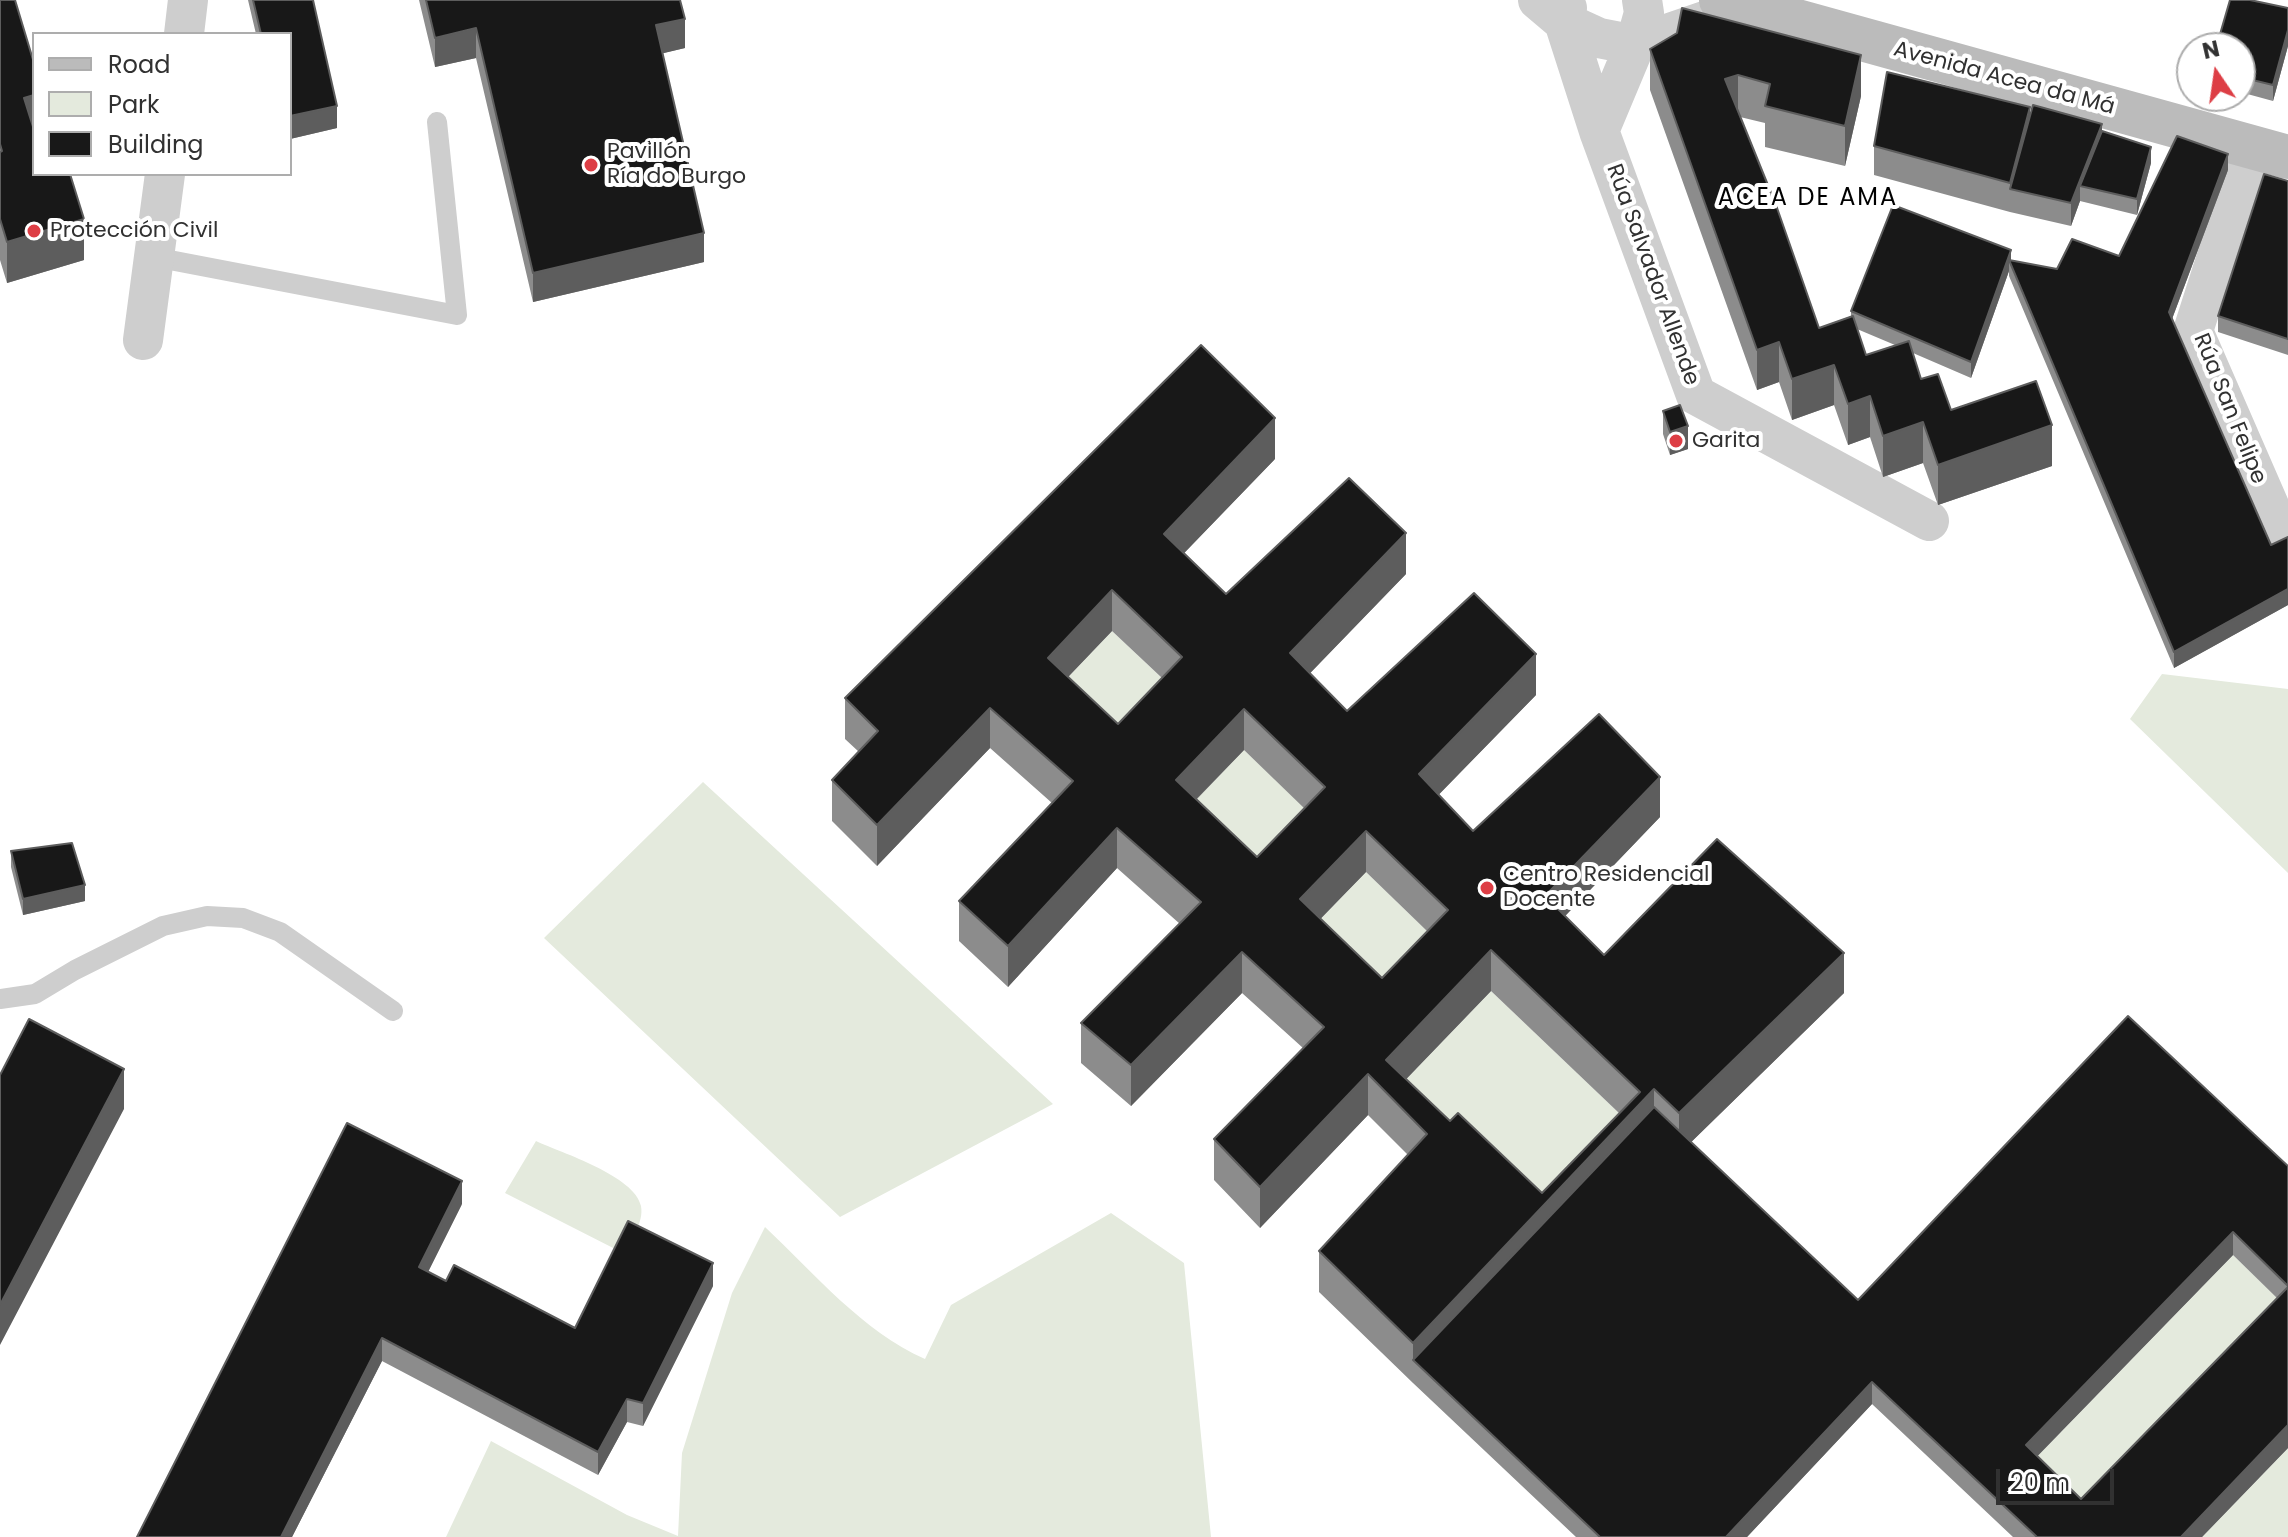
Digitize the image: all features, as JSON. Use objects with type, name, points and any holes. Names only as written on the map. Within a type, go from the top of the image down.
[{"type":"main road","name":"Avenida Acea da Má","points":[[1732,4],[2270,152]]},
{"type":"street","points":[[184,32],[188,0]]},
{"type":"street","points":[[1599,131],[1635,45],[1644,13],[1642,0]]},
{"type":"street","points":[[1635,45],[1732,4]]},
{"type":"street","name":"Rúa Salvador Allende","points":[[1557,7],[1599,38],[1635,45]]},
{"type":"street","name":"Rúa Salvador Allende","points":[[1557,7],[1696,395],[1929,521]]},
{"type":"street","name":"Rúa San Felipe","points":[[2270,152],[2193,331],[2281,533]]},
{"type":"street","points":[[143,340],[165,176]]},
{"type":"lane","points":[[154,257],[457,315],[437,122]]},
{"type":"lane","points":[[0,999],[35,994],[163,926],[207,916],[243,918],[280,932],[393,1011]]},
{"type":"green space","points":[[1112,631],[1182,697],[1118,765],[1048,698]]},
{"type":"green space","points":[[2162,674],[2288,689],[2288,873],[2130,719]]},
{"type":"green space","points":[[1244,750],[1325,827],[1257,898],[1176,820]]},
{"type":"green space","points":[[703,782],[1053,1104],[840,1217],[544,938]]},
{"type":"green space","points":[[1366,872],[1448,951],[1382,1019],[1300,940]]},
{"type":"green space","points":[[1491,991],[1640,1133],[1542,1234],[1386,1100]]},
{"type":"green space","points":[[536,1141],[612,1175],[636,1195],[641,1206],[641,1219],[623,1253],[505,1193]]},
{"type":"green space","points":[[1111,1213],[1184,1263],[1211,1537],[446,1537],[491,1441],[627,1515],[678,1536],[682,1453],[732,1293],[765,1227],[860,1317],[880,1333],[925,1359],[951,1305]]},
{"type":"green space","points":[[2233,1255],[2288,1308],[2081,1522],[2026,1468]]},
{"type":"green space","points":[[2288,1448],[2288,1537],[2202,1537]]},
{"type":"building","points":[[0,0],[15,0],[32,56],[32,96],[24,98],[32,124],[32,176],[71,176],[84,219],[7,242],[0,219]]},
{"type":"building","points":[[253,0],[313,0],[337,106],[292,116],[292,32],[261,32]]},
{"type":"building","name":"Pavillón Ría do Burgo","points":[[426,0],[680,0],[685,19],[656,25],[704,233],[533,273],[476,28],[435,38]]},
{"type":"building","points":[[2230,0],[2250,0],[2288,8],[2288,30],[2273,85],[2256,81],[2256,32],[2221,32]]},
{"type":"building","points":[[1682,8],[1861,55],[1845,126],[1765,106],[1770,84],[1738,75],[1725,79],[1776,205],[1819,328],[1853,316],[1866,355],[1909,341],[1921,379],[1938,374],[1951,410],[2036,381],[2052,425],[1938,465],[1923,422],[1883,436],[1870,396],[1848,404],[1834,365],[1792,379],[1779,342],[1757,350],[1650,49],[1677,33]]},
{"type":"building","points":[[1887,72],[2030,107],[2010,183],[1874,146]]},
{"type":"building","points":[[2033,105],[2102,124],[2071,203],[2010,189]]},
{"type":"building","points":[[2102,131],[2151,147],[2137,199],[2080,186]]},
{"type":"building","points":[[2177,136],[2228,154],[2169,312],[2271,545],[2288,537],[2288,589],[2174,652],[2009,260],[2057,269],[2072,239],[2119,256]]},
{"type":"building","points":[[2264,174],[2288,181],[2288,339],[2218,316]]},
{"type":"building","points":[[1893,205],[2011,250],[1971,362],[1851,311]]},
{"type":"building","name":"Centro Residencial Docente","points":[[1201,345],[1275,418],[1164,534],[1226,594],[1349,478],[1406,533],[1290,653],[1347,711],[1474,593],[1536,654],[1419,774],[1473,831],[1599,714],[1660,777],[1545,896],[1604,955],[1717,839],[1844,953],[1679,1113],[1654,1089],[1413,1343],[1319,1251],[1427,1134],[1368,1074],[1260,1187],[1214,1139],[1324,1027],[1242,952],[1131,1065],[1081,1023],[1201,902],[1117,828],[1008,946],[959,901],[1073,781],[990,708],[877,825],[832,780],[878,731],[845,698]],"holes":[[[1112,590],[1182,657],[1118,724],[1048,658]],[[1244,709],[1325,787],[1257,857],[1176,780]],[[1366,831],[1448,910],[1382,978],[1300,899]],[[1491,950],[1640,1092],[1542,1193],[1458,1113],[1450,1121],[1386,1060]]]},
{"type":"building","points":[[1680,405],[1688,426],[1670,432],[1663,411]]},
{"type":"building","points":[[72,843],[85,885],[23,899],[11,851]]},
{"type":"building","points":[[2128,1016],[2288,1166],[2288,1286],[2233,1232],[2026,1445],[2081,1499],[2288,1287],[2288,1425],[2181,1537],[2037,1537],[1872,1382],[1726,1537],[1600,1537],[1413,1360],[1654,1107],[1858,1300]]},
{"type":"building","points":[[29,1019],[124,1069],[0,1305],[0,1075]]},
{"type":"building","points":[[347,1123],[462,1181],[419,1267],[446,1281],[454,1265],[575,1328],[628,1221],[713,1263],[643,1403],[627,1399],[598,1452],[382,1338],[281,1537],[137,1537]]},
{"type":"place","name":"Pavillón Ría do Burgo","points":[[591,165]]},
{"type":"place","name":"Protección Civil","points":[[34,231]]},
{"type":"place","name":"Garita","points":[[1676,441]]},
{"type":"place","name":"Centro Residencial Docente","points":[[1487,888]]},
{"type":"district","name":"ACEA DE AMA","points":[[1808,199]]}]
